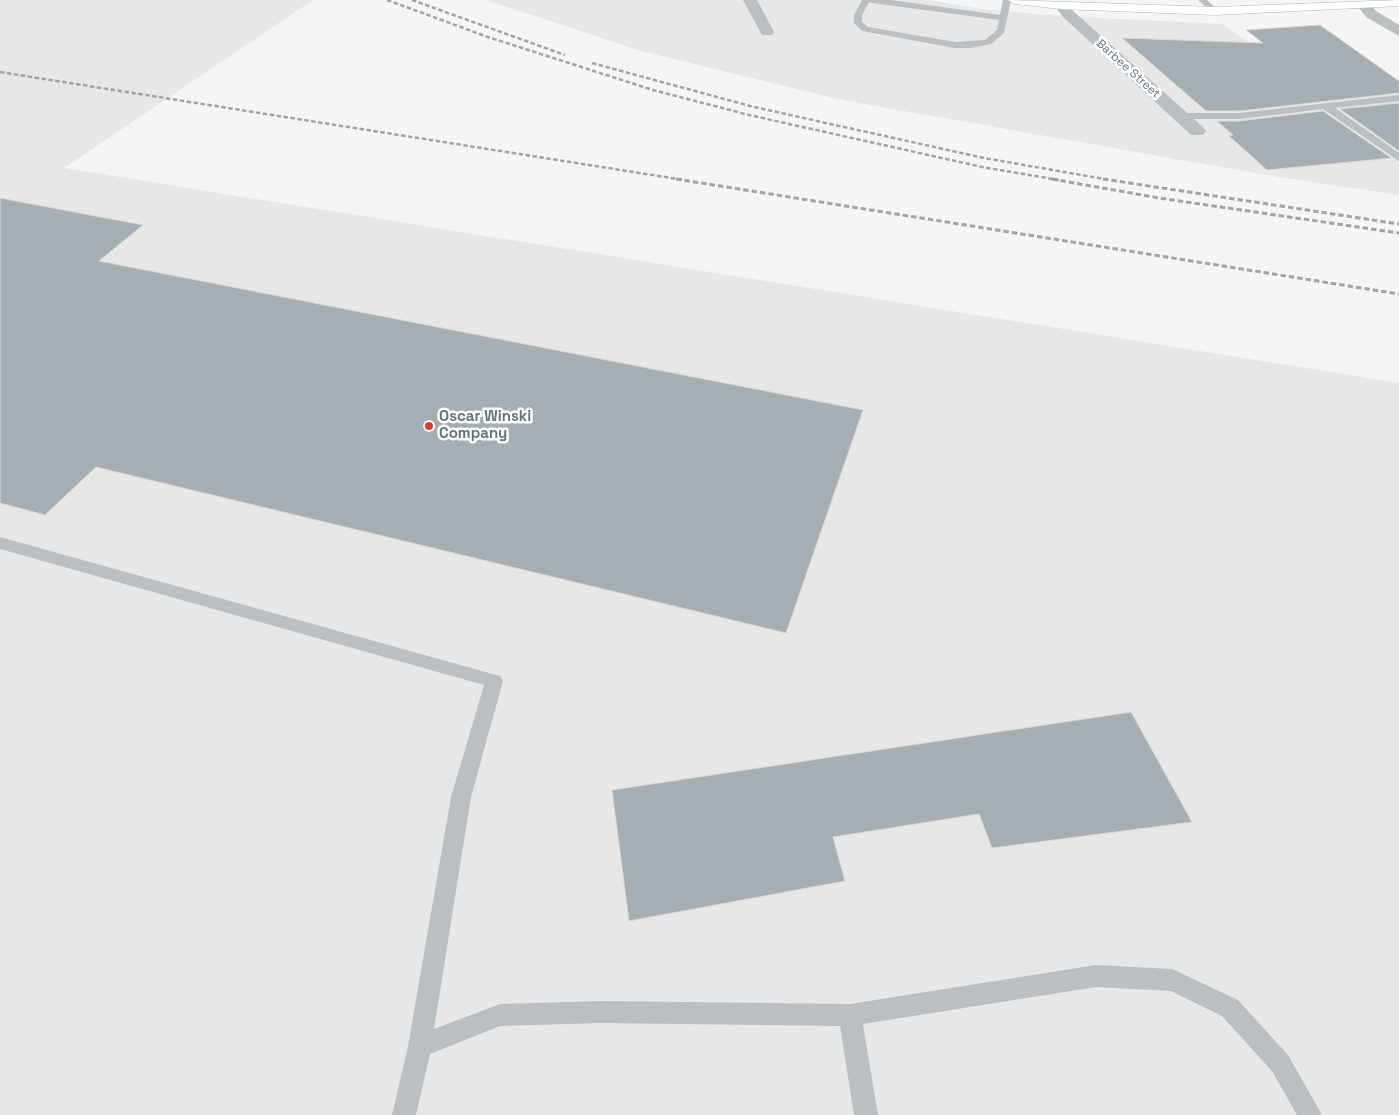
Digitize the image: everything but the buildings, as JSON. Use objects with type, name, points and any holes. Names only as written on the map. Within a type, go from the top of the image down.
[{"type":"main road","points":[[1015,0],[1062,5],[1215,12],[1360,2],[1399,2]]},
{"type":"street","points":[[750,0],[767,32]]},
{"type":"street","points":[[1360,2],[1371,14],[1399,32]]},
{"type":"street","name":"Barbee Street","points":[[1062,5],[1067,14],[1197,131]]},
{"type":"lane","points":[[866,0],[858,16],[858,23],[865,28],[955,45],[971,46],[988,42],[1001,31],[1007,0]]},
{"type":"lane","points":[[872,0],[1004,18]]},
{"type":"lane","points":[[1202,0],[1215,12]]},
{"type":"lane","points":[[1181,116],[1239,116],[1399,98]]},
{"type":"lane","points":[[1326,106],[1399,158]]},
{"type":"lane","points":[[0,543],[494,681],[461,797],[420,1046],[404,1115]]},
{"type":"lane","points":[[420,1046],[500,1015],[601,1012],[850,1015],[1096,976],[1172,980],[1230,1008],[1280,1063],[1310,1115]]},
{"type":"lane","points":[[850,1015],[866,1115]]},
{"type":"shaded area","points":[[0,0],[313,0],[64,168],[1399,383],[1399,1115],[0,1115]]},
{"type":"shaded area","points":[[486,0],[927,0],[982,9],[1058,16],[1223,24],[1323,96],[1399,89],[1399,195],[1272,176],[842,100],[637,50]]},
{"type":"railway","points":[[387,0],[488,37],[653,90],[749,115],[982,167],[1059,180]]},
{"type":"railway","points":[[412,0],[565,55]]},
{"type":"railway","points":[[592,63],[754,107],[984,158],[1110,180]]},
{"type":"railway","points":[[0,72],[684,180]]},
{"type":"railway","points":[[676,179],[1399,294]]},
{"type":"railway","points":[[1052,179],[1159,198],[1399,233]]},
{"type":"railway","points":[[1103,179],[1399,224]]},
{"type":"place","name":"Oscar Winski Company","points":[[429,426]]}]
